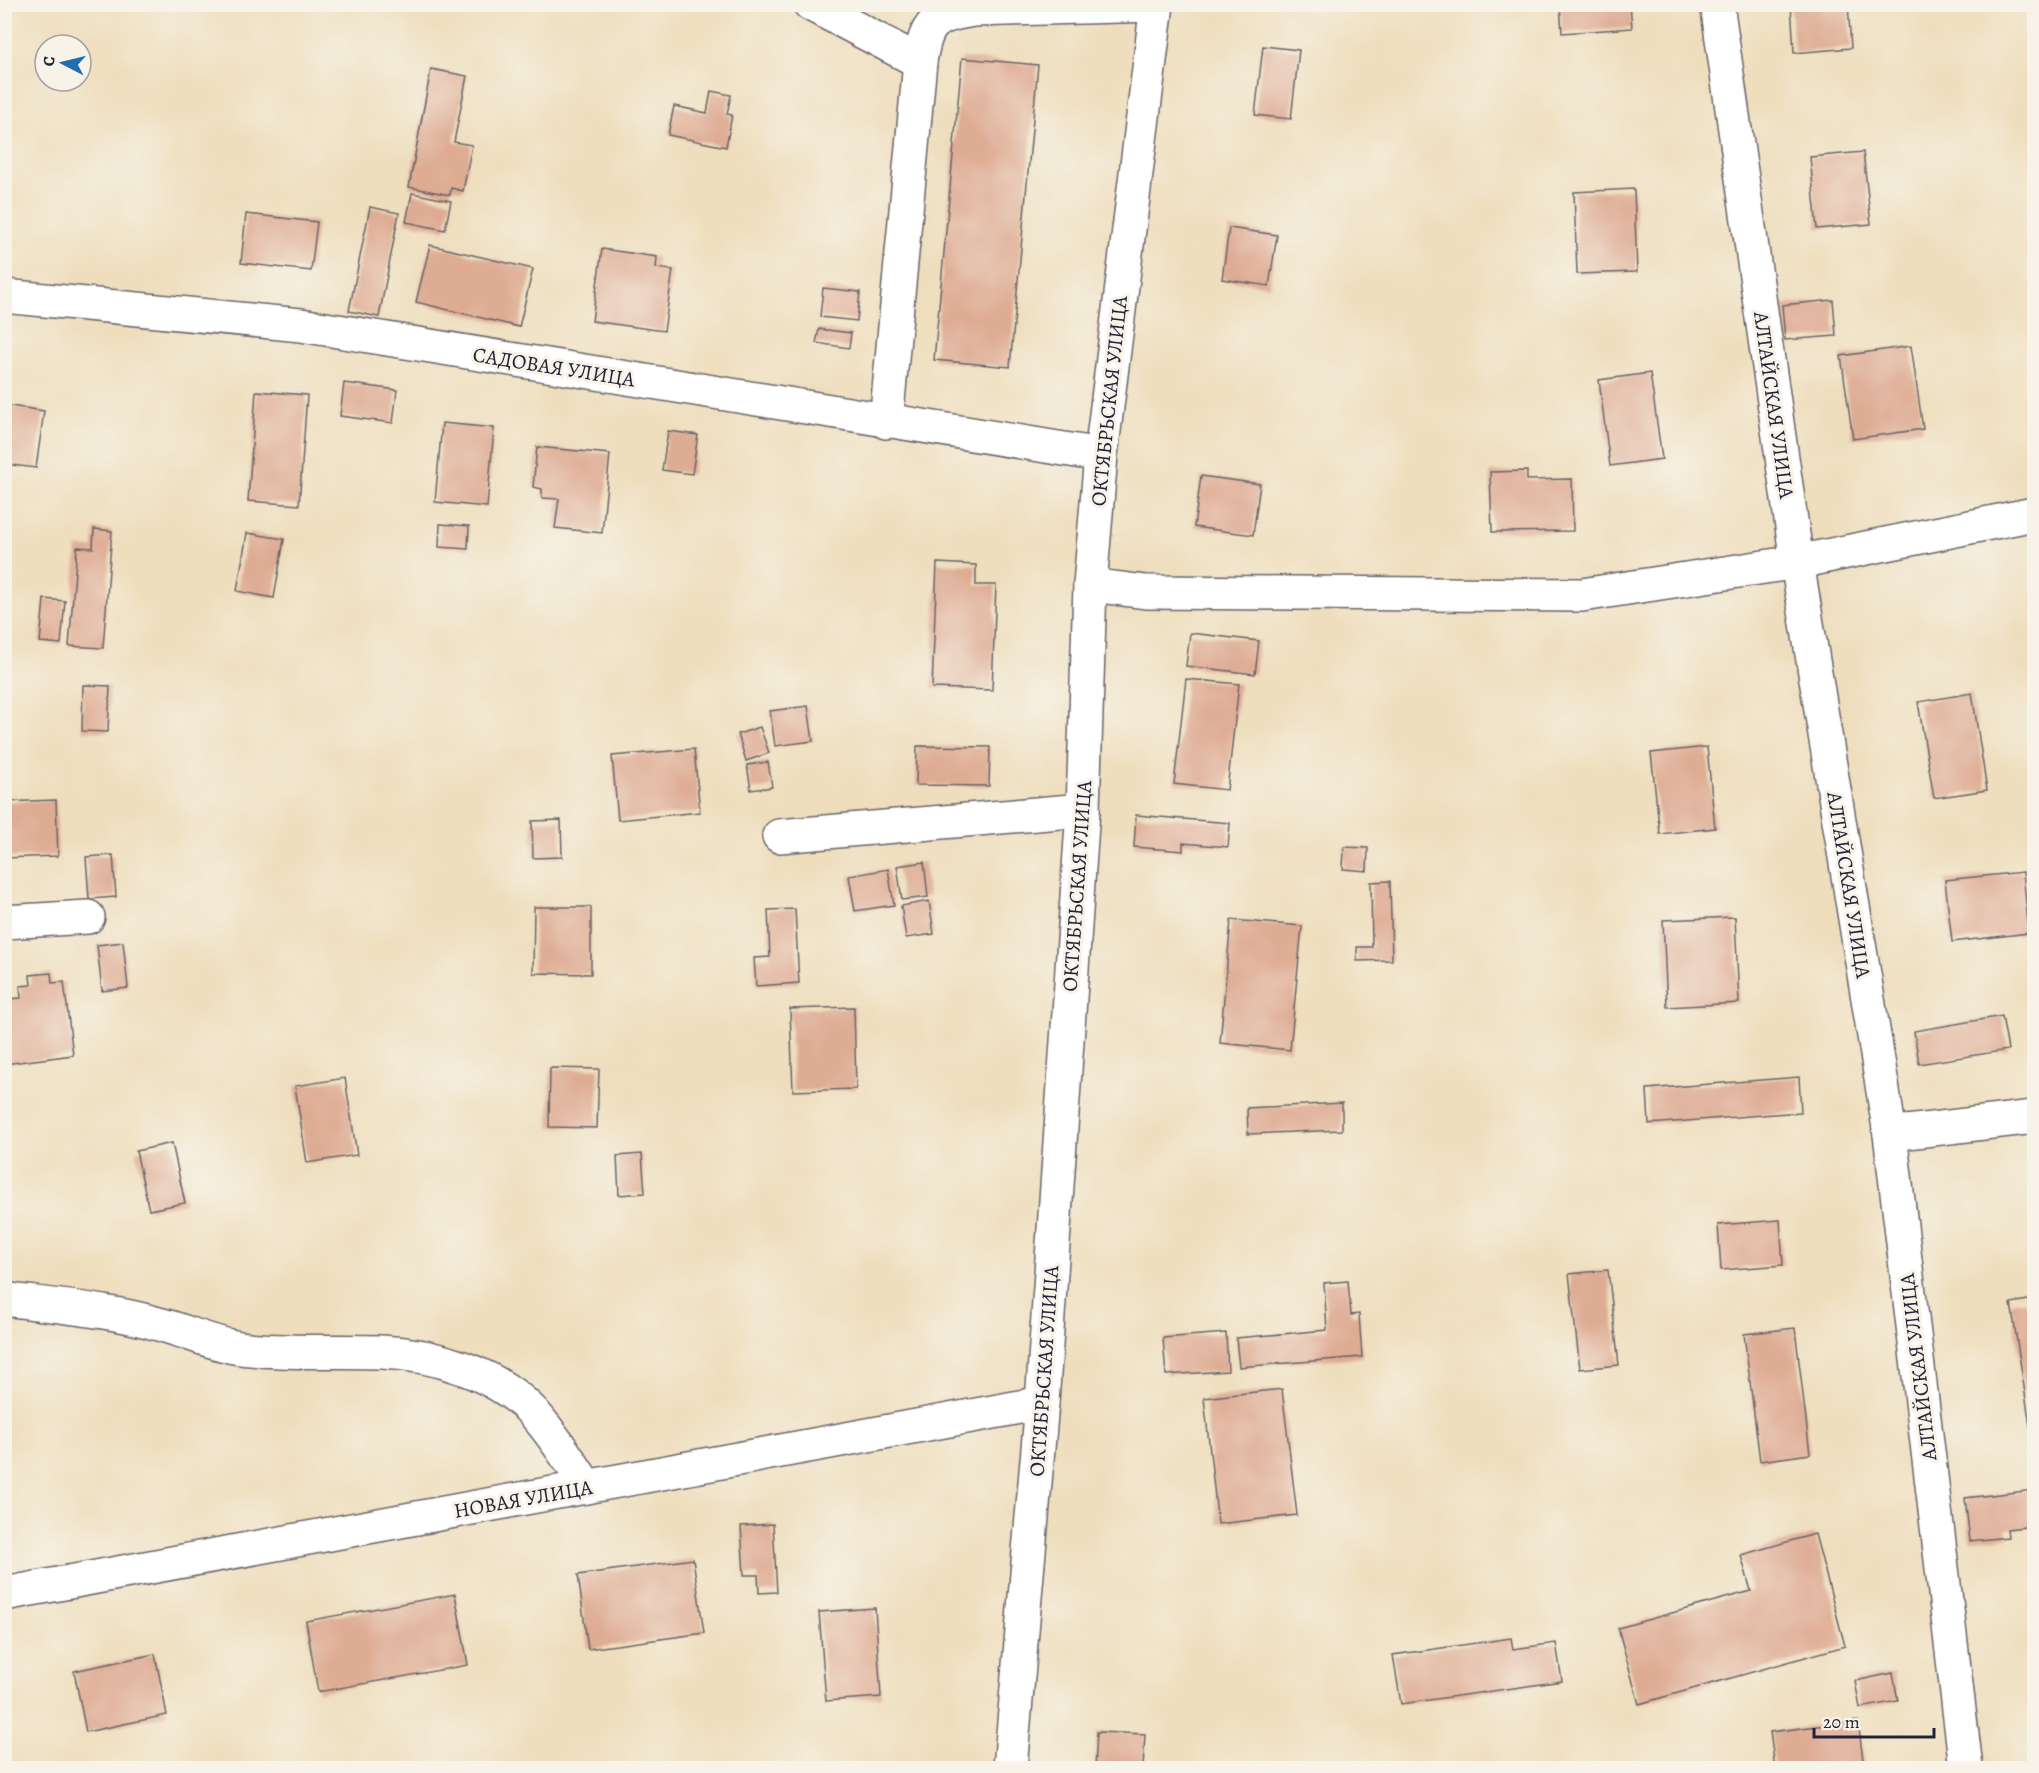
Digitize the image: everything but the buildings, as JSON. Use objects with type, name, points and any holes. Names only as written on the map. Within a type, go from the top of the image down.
[{"type":"street","points":[[810,4],[920,62]]},
{"type":"street","name":"АЛТАЙСКАЯ УЛИЦА","points":[[1717,4],[1797,562],[1890,1134],[1966,1768]]},
{"type":"street","points":[[886,422],[920,62],[928,28],[938,19],[974,10],[1157,5]]},
{"type":"street","name":"ОКТЯБРЬСКАЯ УЛИЦА","points":[[1010,1768],[1042,1403],[1083,810],[1090,585],[1101,455],[1157,5]]},
{"type":"street","name":"САДОВАЯ УЛИЦА","points":[[4,296],[301,325],[886,422],[1101,455]]},
{"type":"street","points":[[1090,585],[1146,592],[1582,595],[1797,562],[2034,514]]},
{"type":"street","points":[[779,836],[1083,810]]},
{"type":"street","points":[[4,922],[88,917]]},
{"type":"street","points":[[1890,1134],[2034,1117]]},
{"type":"street","points":[[4,1299],[162,1325],[192,1336],[239,1348],[411,1354],[470,1371],[504,1388],[532,1412],[587,1487]]},
{"type":"street","name":"НОВАЯ УЛИЦА","points":[[4,1594],[1042,1403]]}]
